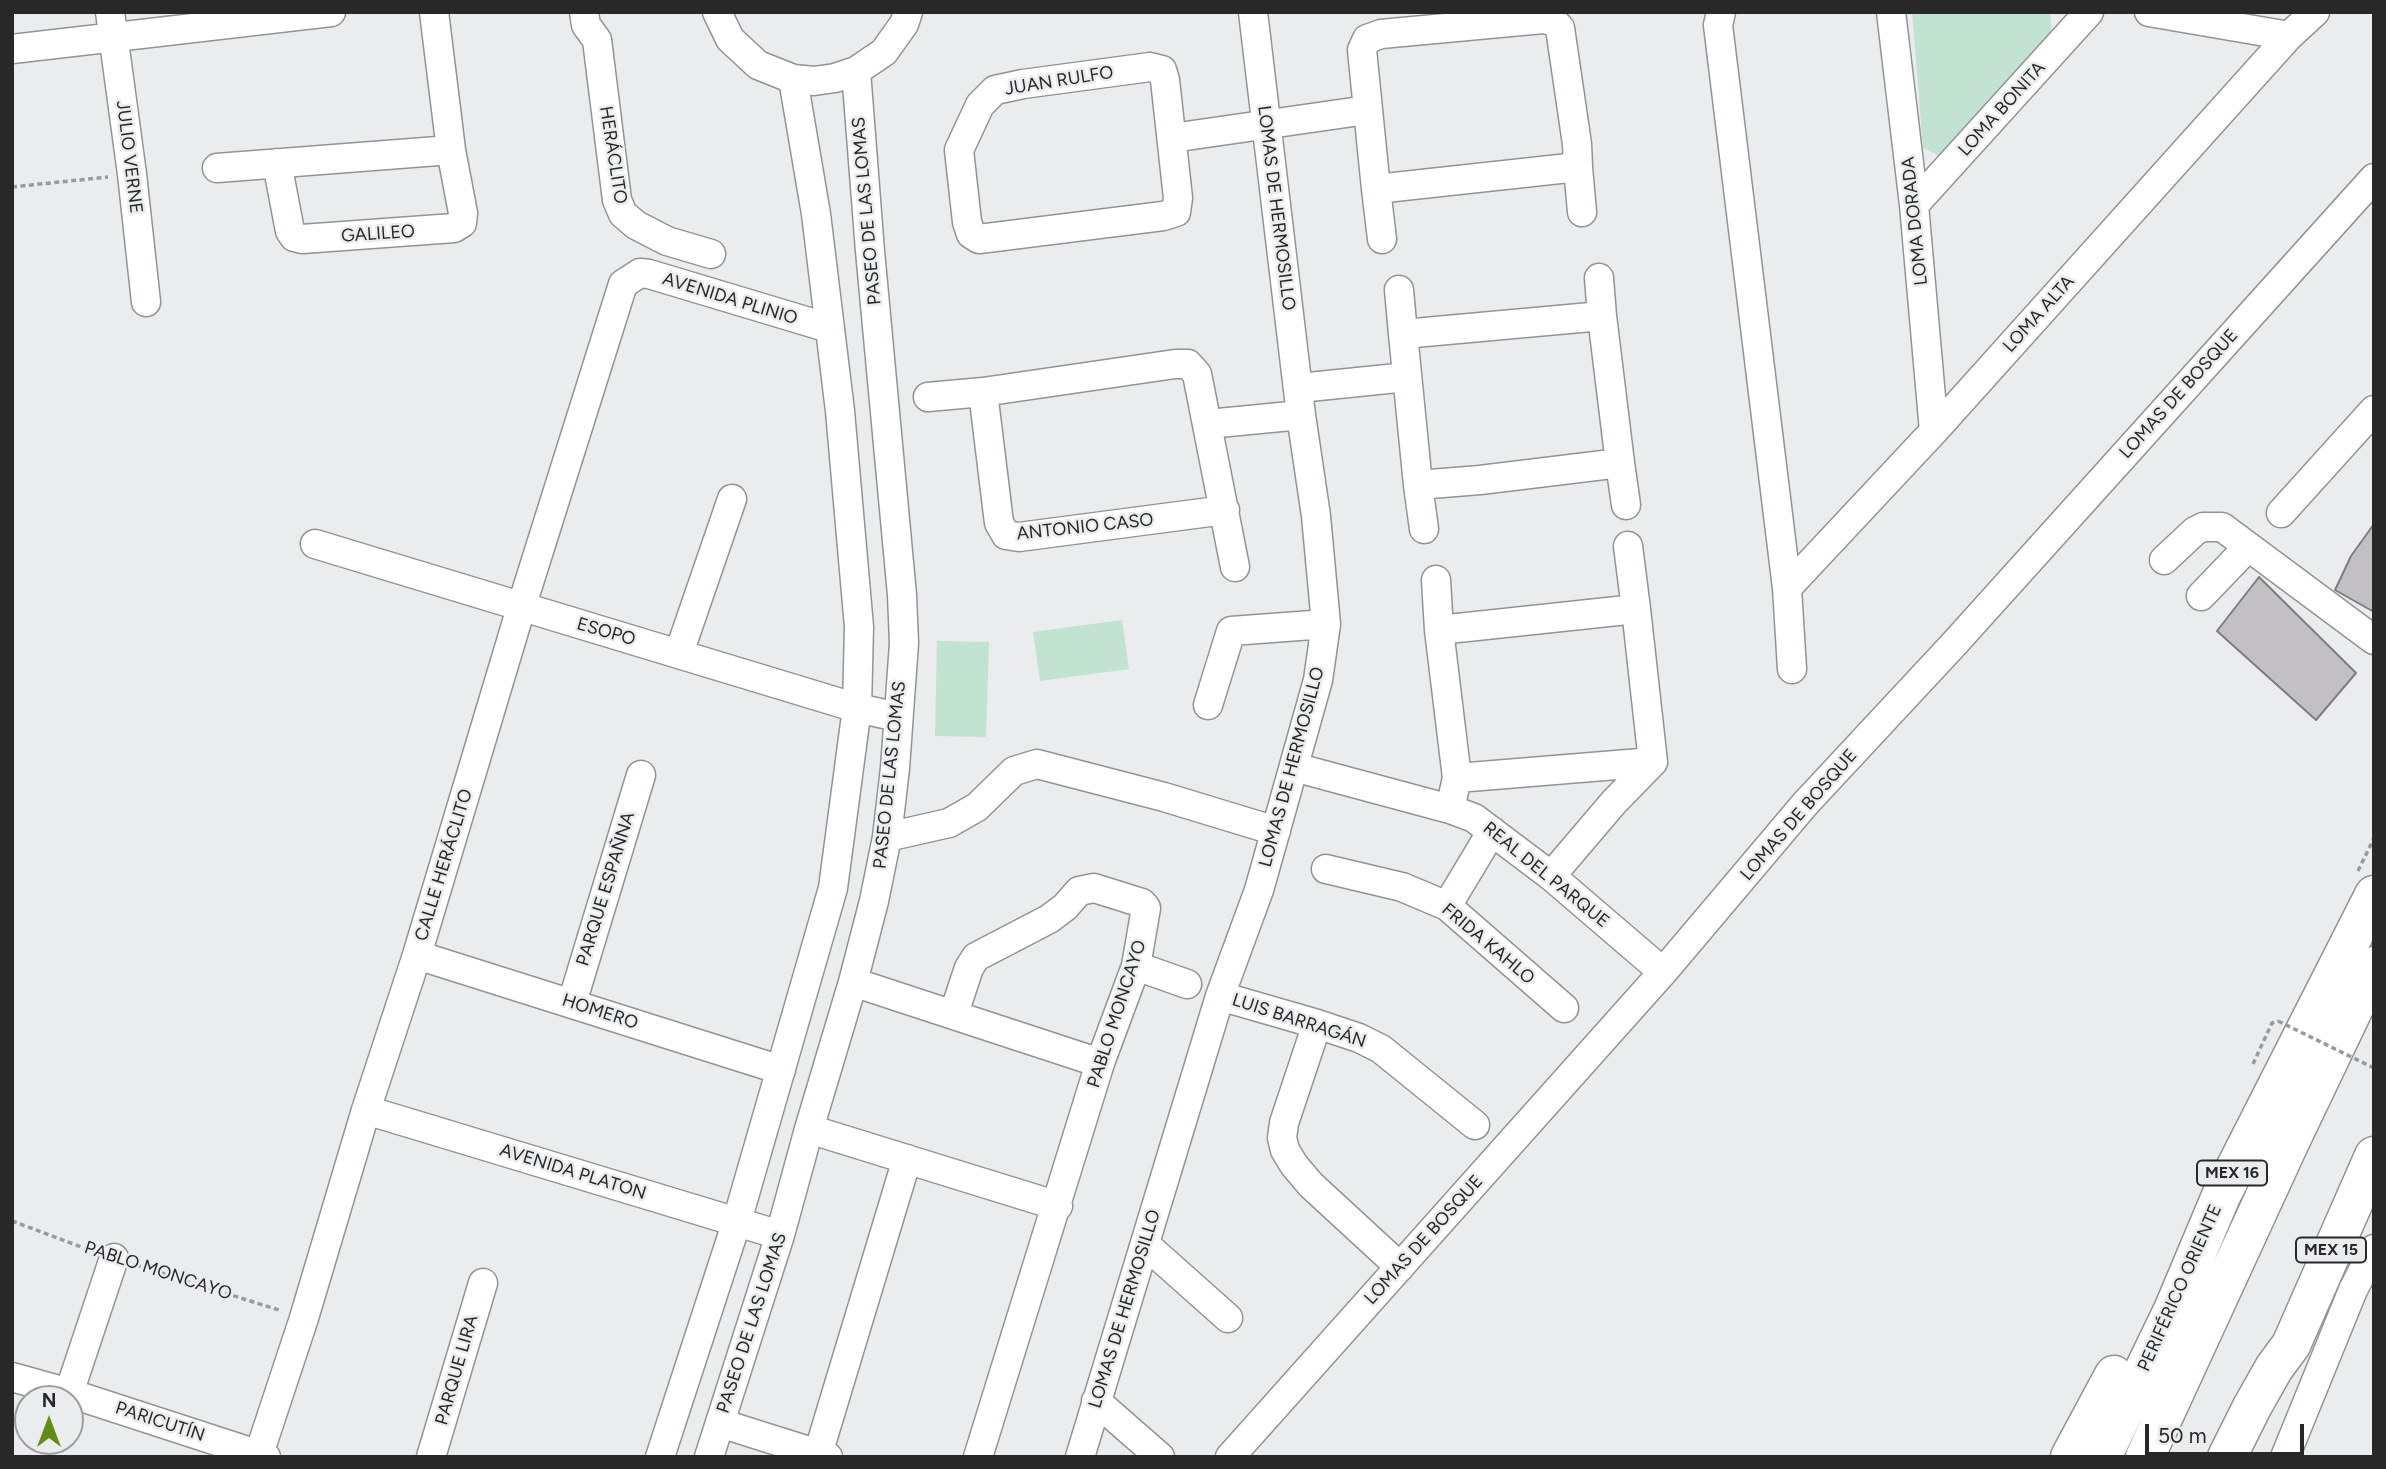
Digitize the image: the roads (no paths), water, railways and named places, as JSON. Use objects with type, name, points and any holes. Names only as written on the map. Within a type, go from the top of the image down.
[{"type":"highway","name":"PERIFÉRICO ORIENTE","points":[[2102,1457],[2173,1310],[2221,1196],[2374,895]]},
{"type":"highway","points":[[2145,1457],[2374,966]]},
{"type":"highway","name":"MEX 15","points":[[2291,1345],[2374,1156]]},
{"type":"highway","points":[[2070,1457],[2198,1221],[2221,1196]]},
{"type":"highway","points":[[2227,1457],[2274,1368],[2291,1345]]},
{"type":"highway","points":[[2251,1457],[2291,1345]]},
{"type":"street","points":[[12,49],[112,25],[331,12]]},
{"type":"street","name":"GALILEO","points":[[277,163],[290,231],[294,237],[302,239],[454,228],[462,223],[463,213],[434,12]]},
{"type":"street","name":"HERÁCLITO","points":[[584,12],[586,25],[597,40],[617,200],[624,215],[636,225],[667,241],[711,254]]},
{"type":"street","name":"HERÁCLITO","points":[[597,40],[605,27],[603,12]]},
{"type":"street","points":[[717,12],[730,39],[758,65],[793,79],[814,81],[856,71],[884,52],[904,24],[908,12]]},
{"type":"street","name":"LOMAS DE HERMOSILLO","points":[[1080,1457],[1220,996],[1259,890],[1318,680],[1326,624],[1316,516],[1253,12]]},
{"type":"street","points":[[1721,12],[1718,25],[1787,588],[1793,669]]},
{"type":"street","name":"LOMA DORADA","points":[[1891,12],[1914,205],[1934,431]]},
{"type":"street","name":"LOMA BONITA","points":[[1914,205],[2090,12]]},
{"type":"street","points":[[2149,12],[2289,36]]},
{"type":"street","name":"LOMA ALTA","points":[[1787,588],[1934,431],[2289,36],[2315,12]]},
{"type":"street","points":[[1382,239],[1362,50],[1367,38],[1381,34],[1543,19],[1553,21],[1560,28],[1577,144],[1582,212]]},
{"type":"street","name":"JULIO VERNE","points":[[112,25],[146,302]]},
{"type":"street","name":"JUAN RULFO","points":[[1150,67],[1162,70],[1172,138],[1178,198],[1176,212],[1163,216],[979,239],[971,234],[967,222],[959,150],[980,106],[995,90],[1150,67]]},
{"type":"street","name":"PASEO DE LAS LOMAS","points":[[709,1457],[780,1235],[808,1129],[853,982],[887,837],[904,643],[856,71]]},
{"type":"street","points":[[660,1457],[737,1221],[833,888],[857,708],[859,626],[835,370],[816,215],[793,79]]},
{"type":"street","points":[[1172,138],[1367,110]]},
{"type":"street","points":[[217,168],[452,150]]},
{"type":"street","points":[[1376,189],[1578,167]]},
{"type":"street","name":"LOMAS DE BOSQUE","points":[[1230,1457],[1663,972],[1805,804],[1954,644],[2374,178]]},
{"type":"street","name":"AVENIDA PLINIO","points":[[631,277],[640,272],[649,274],[829,328]]},
{"type":"street","name":"CALLE HERÁCLITO","points":[[263,1456],[366,1110],[417,955],[521,608],[624,284],[631,277]]},
{"type":"street","points":[[1599,278],[1626,505]]},
{"type":"street","points":[[1399,290],[1424,529]]},
{"type":"street","points":[[1403,334],[1602,316]]},
{"type":"street","points":[[835,370],[881,363]]},
{"type":"street","points":[[928,397],[983,392],[1175,363],[1188,364],[1197,374],[1235,567]]},
{"type":"street","points":[[1208,424],[1407,377]]},
{"type":"street","name":"ANTONIO CASO","points":[[983,392],[999,523],[1006,535],[1019,537],[1225,510]]},
{"type":"street","points":[[2281,513],[2374,410]]},
{"type":"street","points":[[1418,485],[1620,463]]},
{"type":"street","points":[[679,653],[732,499]]},
{"type":"street","points":[[2164,560],[2195,531],[2203,527],[2222,527],[2374,640]]},
{"type":"street","name":"ESOPO","points":[[315,544],[857,708],[898,717]]},
{"type":"street","points":[[1628,546],[1653,762]]},
{"type":"street","points":[[2201,596],[2248,547]]},
{"type":"street","points":[[1436,580],[1439,630],[1457,778],[1450,809]]},
{"type":"street","points":[[1439,630],[1636,609]]},
{"type":"street","points":[[1208,705],[1231,631],[1326,624]]},
{"type":"street","points":[[1457,778],[1653,762]]},
{"type":"street","points":[[1551,876],[1614,802],[1653,762]]},
{"type":"street","points":[[887,837],[949,823],[976,807],[1014,771],[1037,764],[1164,797],[1276,831]]},
{"type":"street","name":"REAL DEL PARQUE","points":[[1294,767],[1450,809],[1474,818],[1551,876],[1663,972]]},
{"type":"street","name":"PARQUE ESPAÑNA","points":[[572,1003],[640,775]]},
{"type":"street","points":[[1447,906],[1492,831]]},
{"type":"street","name":"FRIDA KAHLO","points":[[1326,869],[1402,887],[1447,906],[1563,1008]]},
{"type":"street","name":"PABLO MONCAYO","points":[[954,1013],[969,968],[976,957],[1049,919],[1065,907],[1079,891],[1094,888],[1142,903],[1146,908],[1136,966],[1100,1063],[1058,1206],[978,1457]]},
{"type":"street","name":"HOMERO","points":[[417,955],[782,1070]]},
{"type":"street","points":[[1136,966],[1187,984]]},
{"type":"street","points":[[853,982],[1100,1063]]},
{"type":"street","name":"LUIS BARRAGÁN","points":[[1220,996],[1317,1024],[1359,1038],[1381,1049],[1475,1125]]},
{"type":"street","points":[[1317,1024],[1284,1123],[1282,1138],[1285,1150],[1311,1185],[1400,1266]]},
{"type":"street","name":"AVENIDA PLATON","points":[[366,1110],[780,1235]]},
{"type":"street","points":[[808,1129],[1058,1206]]},
{"type":"street","points":[[720,1423],[823,1455],[907,1159]]},
{"type":"street","points":[[1146,1245],[1228,1318]]},
{"type":"street","points":[[2285,1457],[2348,1302],[2374,1249]]},
{"type":"street","points":[[71,1385],[114,1258]]},
{"type":"street","name":"PARQUE LIRA","points":[[431,1457],[482,1283]]},
{"type":"street","name":"PARICUTÍN","points":[[12,1377],[42,1385]]},
{"type":"street","name":"PARICUTÍN","points":[[84,1397],[263,1456]]},
{"type":"street","points":[[1096,1401],[1160,1457]]}]
